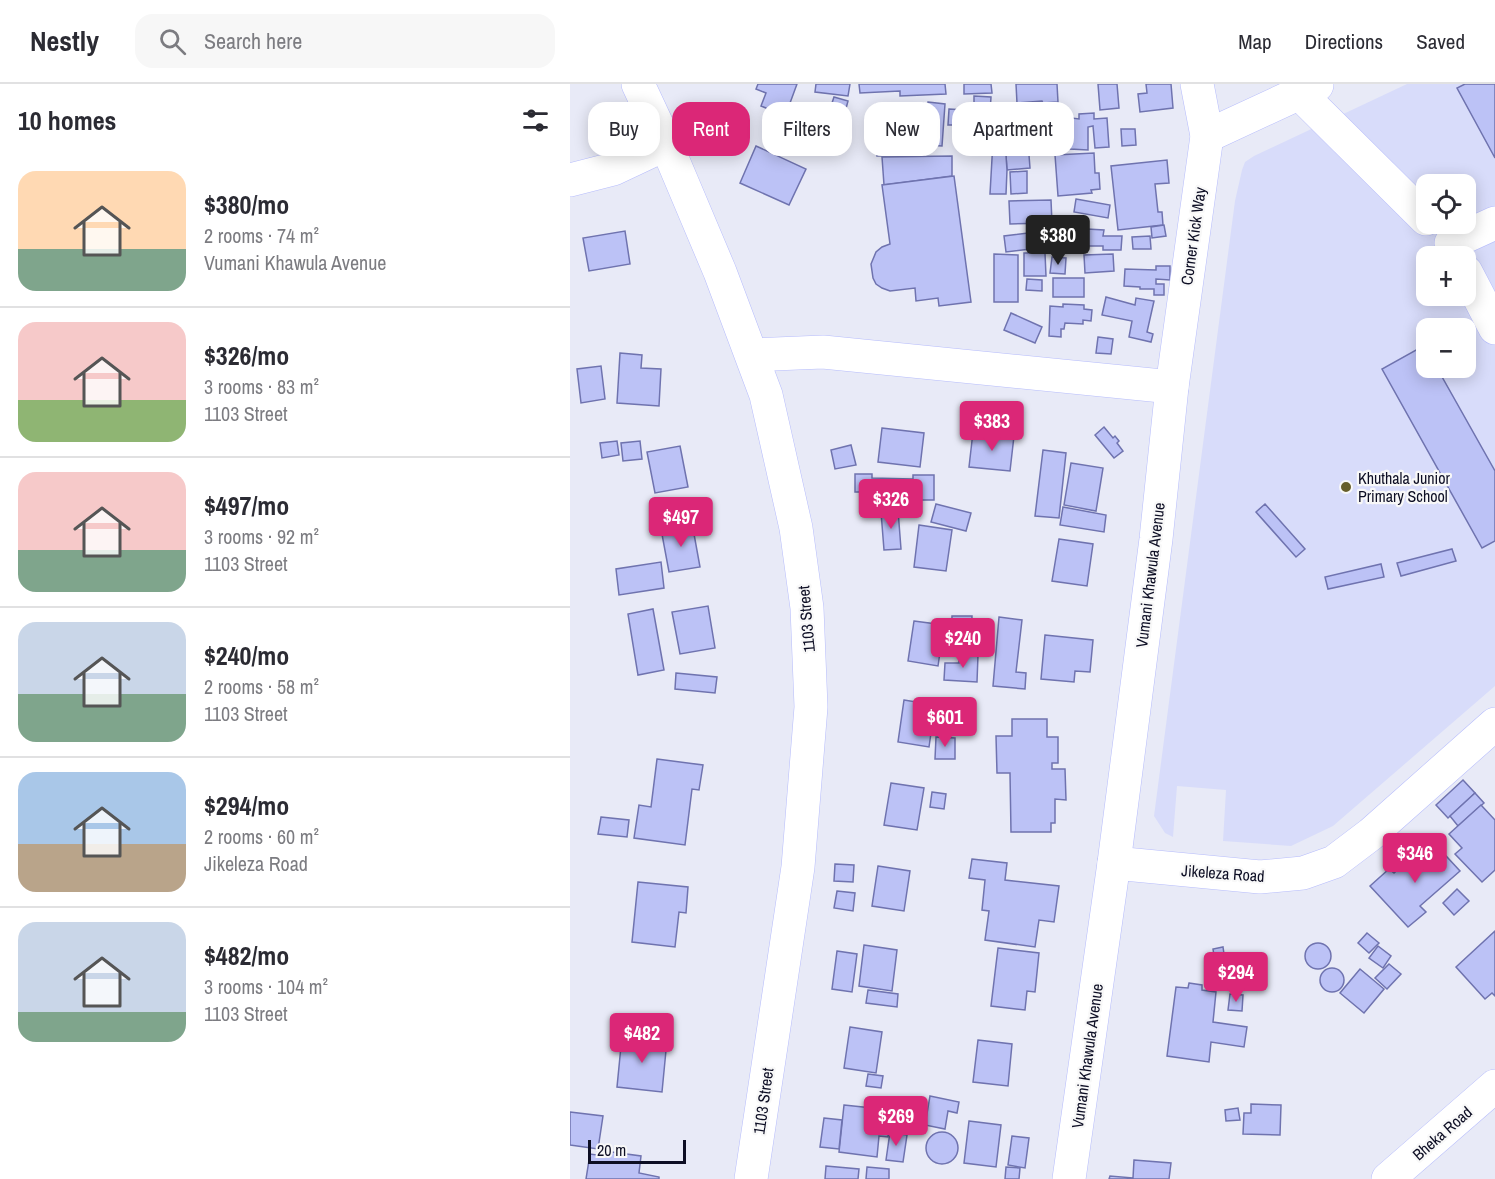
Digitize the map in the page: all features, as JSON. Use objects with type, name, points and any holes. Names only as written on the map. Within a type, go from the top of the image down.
[{"type":"street","name":"1103 Street","points":[[638,84],[720,272],[766,395],[796,528],[807,608],[811,707],[798,867],[751,1179]]},
{"type":"street","name":"Corner Kick Way","points":[[1172,387],[1207,136],[1197,84]]},
{"type":"street","points":[[1207,136],[1309,89],[1416,208]]},
{"type":"street","points":[[570,180],[613,169],[666,144]]},
{"type":"street","points":[[1456,246],[1495,223]]},
{"type":"street","points":[[1476,294],[1495,328]]},
{"type":"street","points":[[752,355],[823,352],[1172,387]]},
{"type":"street","name":"Vumani Khawula Avenue","points":[[1069,1179],[1114,863],[1172,387]]},
{"type":"street","name":"Jikeleza Road","points":[[1114,863],[1260,877],[1303,873],[1334,862],[1371,834],[1495,724]]},
{"type":"street","name":"Bheka Road","points":[[1388,1179],[1495,1086]]},
{"type":"shaded area","name":"Khuthala Junior Primary School","points":[[1407,84],[1495,84],[1495,686],[1333,826],[1291,846],[1223,841],[1226,790],[1177,786],[1173,837],[1165,833],[1154,816],[1235,201],[1245,162]]},
{"type":"building","points":[[758,84],[797,84],[790,102],[763,102],[766,93],[756,89]]},
{"type":"building","points":[[816,84],[850,84],[848,96],[815,92]]},
{"type":"building","points":[[859,84],[945,84],[946,94],[900,96],[900,91],[860,93]]},
{"type":"building","points":[[964,84],[991,84],[992,93],[964,94]]},
{"type":"building","points":[[1016,84],[1057,84],[1058,102],[1017,102]]},
{"type":"building","points":[[1098,84],[1117,84],[1119,108],[1100,110]]},
{"type":"building","points":[[1146,84],[1171,84],[1173,108],[1140,112],[1138,94],[1147,93]]},
{"type":"building","points":[[1465,84],[1495,84],[1495,158],[1457,88]]},
{"type":"building","points":[[974,96],[991,97],[991,102],[974,102]]},
{"type":"building","points":[[834,97],[848,101],[848,102],[832,102]]},
{"type":"building","points":[[940,103],[945,104],[942,146],[940,146]]},
{"type":"building","points":[[949,109],[952,109],[952,125],[948,125]]},
{"type":"building","points":[[1094,113],[1094,119],[1107,118],[1109,147],[1095,148],[1093,126],[1088,127],[1088,150],[1074,149],[1074,118],[1079,119],[1079,114]]},
{"type":"building","points":[[1121,129],[1135,129],[1136,145],[1122,146]]},
{"type":"building","points":[[756,146],[762,149],[762,156],[778,156],[806,169],[789,205],[740,183]]},
{"type":"building","points":[[1094,153],[1095,173],[1099,173],[1100,189],[1091,190],[1092,193],[1058,196],[1055,156],[1074,156],[1074,154]]},
{"type":"building","points":[[952,156],[952,176],[884,185],[882,157]]},
{"type":"building","points":[[992,156],[1006,156],[1006,194],[990,194]]},
{"type":"building","points":[[1006,156],[1029,156],[1030,168],[1007,170]]},
{"type":"building","points":[[1167,160],[1169,183],[1155,184],[1158,212],[1162,212],[1163,225],[1118,230],[1111,166]]},
{"type":"building","points":[[1027,171],[1027,193],[1011,194],[1010,172]]},
{"type":"building","points":[[954,176],[971,302],[939,306],[938,298],[916,301],[915,288],[890,291],[876,284],[871,264],[876,252],[890,244],[882,185]]},
{"type":"building","points":[[1076,199],[1110,205],[1108,218],[1074,212]]},
{"type":"building","points":[[1051,200],[1052,223],[1010,224],[1009,201]]},
{"type":"building","points":[[1070,220],[1084,222],[1083,239],[1068,238]]},
{"type":"building","points":[[1164,225],[1166,236],[1152,238],[1151,227]]},
{"type":"building","points":[[1087,229],[1104,230],[1103,236],[1122,236],[1121,250],[1103,250],[1103,246],[1086,246]]},
{"type":"building","points":[[625,231],[630,264],[589,271],[583,238]]},
{"type":"building","points":[[1044,231],[1047,247],[1006,252],[1004,236]]},
{"type":"building","points":[[1150,236],[1151,249],[1133,249],[1132,237]]},
{"type":"building","points":[[1024,253],[1045,253],[1046,276],[1024,276]]},
{"type":"building","points":[[994,254],[1018,255],[1018,302],[994,302]]},
{"type":"building","points":[[1113,254],[1114,271],[1085,273],[1084,255]]},
{"type":"building","points":[[1052,257],[1066,258],[1065,274],[1050,273]]},
{"type":"building","points":[[1156,266],[1170,266],[1170,280],[1156,279],[1156,284],[1164,284],[1164,295],[1154,295],[1154,289],[1124,286],[1125,269],[1156,270]]},
{"type":"building","points":[[1053,278],[1084,278],[1084,297],[1053,297]]},
{"type":"building","points":[[1027,279],[1042,280],[1042,291],[1026,290]]},
{"type":"building","points":[[1106,297],[1135,305],[1136,298],[1154,301],[1147,332],[1153,334],[1151,342],[1129,337],[1132,321],[1102,315]]},
{"type":"building","points":[[1063,304],[1084,305],[1084,309],[1092,310],[1091,321],[1083,320],[1083,324],[1065,323],[1064,329],[1061,329],[1061,337],[1049,336],[1050,306],[1063,307]]},
{"type":"building","points":[[1011,313],[1042,327],[1035,343],[1004,330]]},
{"type":"building","points":[[1098,337],[1113,339],[1111,354],[1096,353]]},
{"type":"building","points":[[1416,350],[1416,378],[1443,378],[1495,471],[1495,541],[1482,548],[1382,369]]},
{"type":"building","points":[[620,353],[642,355],[641,368],[661,369],[659,406],[617,403]]},
{"type":"building","points":[[601,366],[605,399],[581,403],[577,369]]},
{"type":"building","points":[[1104,427],[1113,438],[1115,436],[1119,441],[1117,443],[1123,451],[1114,458],[1095,435]]},
{"type":"building","points":[[882,428],[924,433],[920,467],[878,462]]},
{"type":"building","points":[[973,432],[1014,436],[1010,471],[969,467]]},
{"type":"building","points":[[617,441],[619,455],[602,458],[600,443]]},
{"type":"building","points":[[640,441],[642,459],[623,461],[621,443]]},
{"type":"building","points":[[851,445],[856,465],[835,469],[831,450]]},
{"type":"building","points":[[680,446],[688,487],[655,493],[647,452]]},
{"type":"building","points":[[1043,450],[1066,453],[1059,518],[1035,516]]},
{"type":"building","points":[[1071,463],[1103,468],[1096,511],[1064,505]]},
{"type":"building","points":[[855,474],[872,474],[872,478],[913,479],[913,475],[934,475],[934,500],[870,501],[870,492],[855,492]]},
{"type":"building","points":[[936,504],[971,513],[966,531],[931,522]]},
{"type":"building","points":[[1265,504],[1305,549],[1296,557],[1256,512]]},
{"type":"building","points":[[1063,507],[1106,515],[1104,532],[1060,525]]},
{"type":"building","points":[[898,510],[901,549],[884,550],[881,512]]},
{"type":"building","points":[[692,523],[700,567],[669,572],[661,529]]},
{"type":"building","points":[[919,525],[952,530],[946,571],[914,567]]},
{"type":"building","points":[[1059,539],[1093,544],[1087,586],[1052,581]]},
{"type":"building","points":[[1452,549],[1456,561],[1401,576],[1397,563]]},
{"type":"building","points":[[661,562],[664,588],[619,595],[616,569]]},
{"type":"building","points":[[1381,564],[1384,577],[1328,589],[1325,577]]},
{"type":"building","points":[[708,606],[715,648],[680,654],[672,612]]},
{"type":"building","points":[[653,609],[664,670],[638,675],[628,614]]},
{"type":"building","points":[[952,616],[972,616],[971,653],[951,653]]},
{"type":"building","points":[[999,617],[1022,620],[1016,672],[1026,673],[1025,689],[993,686]]},
{"type":"building","points":[[914,621],[944,625],[938,666],[908,661]]},
{"type":"building","points":[[1045,635],[1093,640],[1090,672],[1075,671],[1074,682],[1041,679]]},
{"type":"building","points":[[959,654],[978,655],[977,682],[944,680],[945,663],[959,663]]},
{"type":"building","points":[[676,673],[717,677],[715,693],[675,689]]},
{"type":"building","points":[[904,700],[935,705],[929,747],[898,742]]},
{"type":"building","points":[[939,712],[953,712],[953,732],[940,733]]},
{"type":"building","points":[[1012,719],[1047,719],[1047,737],[1058,737],[1058,763],[1052,763],[1052,769],[1065,769],[1066,800],[1055,799],[1055,823],[1051,823],[1051,832],[1011,832],[1010,773],[997,773],[996,736],[1012,736]]},
{"type":"building","points":[[936,737],[955,738],[955,759],[935,759]]},
{"type":"building","points":[[657,759],[703,765],[699,790],[692,789],[685,845],[634,838],[639,805],[651,807]]},
{"type":"building","points":[[1463,780],[1475,793],[1448,818],[1436,805]]},
{"type":"building","points":[[891,783],[924,788],[917,830],[884,825]]},
{"type":"building","points":[[932,792],[946,794],[944,809],[930,807]]},
{"type":"building","points":[[1475,793],[1484,803],[1458,826],[1450,816]]},
{"type":"building","points":[[1481,805],[1495,820],[1495,870],[1482,882],[1455,854],[1462,848],[1449,834]]},
{"type":"building","points":[[601,817],[629,820],[627,837],[598,834]]},
{"type":"building","points":[[1435,844],[1460,871],[1420,906],[1426,912],[1408,927],[1370,886],[1389,869],[1394,873],[1404,864],[1407,869]]},
{"type":"building","points":[[972,859],[1007,863],[1005,880],[1059,886],[1054,922],[1039,920],[1035,947],[985,940],[989,911],[982,910],[985,880],[969,878]]},
{"type":"building","points":[[835,864],[854,865],[853,882],[834,881]]},
{"type":"building","points":[[878,866],[910,871],[904,911],[872,906]]},
{"type":"building","points":[[638,882],[688,887],[686,913],[679,912],[675,947],[632,942]]},
{"type":"building","points":[[1457,889],[1469,901],[1454,915],[1443,903]]},
{"type":"building","points":[[837,891],[855,893],[853,911],[834,908]]},
{"type":"building","points":[[1495,931],[1495,996],[1492,993],[1485,999],[1456,967]]},
{"type":"building","points":[[1367,933],[1379,943],[1369,953],[1358,943]]},
{"type":"building","points":[[1318,943],[1327,947],[1331,956],[1327,965],[1318,969],[1309,965],[1305,956],[1309,947]]},
{"type":"building","points":[[864,945],[897,950],[892,991],[859,986]]},
{"type":"building","points":[[1378,946],[1391,956],[1383,968],[1369,958]]},
{"type":"building","points":[[1223,947],[1225,961],[1215,962],[1213,949]]},
{"type":"building","points":[[998,948],[1039,953],[1035,992],[1027,991],[1025,1010],[991,1006]]},
{"type":"building","points":[[837,951],[857,954],[852,992],[832,989]]},
{"type":"building","points":[[1389,964],[1401,974],[1387,989],[1375,978]]},
{"type":"building","points":[[1332,968],[1337,969],[1343,975],[1343,985],[1337,991],[1332,992],[1327,991],[1321,985],[1320,980],[1321,975],[1327,969]]},
{"type":"building","points":[[1360,969],[1384,989],[1364,1013],[1340,993]]},
{"type":"building","points":[[1189,983],[1202,985],[1202,990],[1216,992],[1213,1022],[1247,1027],[1244,1047],[1211,1042],[1209,1062],[1167,1056],[1176,987],[1188,988]]},
{"type":"building","points":[[868,990],[898,994],[897,1007],[866,1003]]},
{"type":"building","points":[[1230,994],[1243,995],[1242,1011],[1228,1010]]},
{"type":"building","points":[[850,1027],[882,1032],[876,1073],[844,1068]]},
{"type":"building","points":[[622,1036],[667,1040],[662,1092],[617,1087]]},
{"type":"building","points":[[978,1040],[1012,1044],[1008,1086],[973,1082]]},
{"type":"building","points":[[868,1074],[883,1076],[881,1088],[866,1086]]},
{"type":"building","points":[[930,1096],[959,1102],[957,1113],[948,1111],[945,1129],[925,1125]]},
{"type":"building","points":[[1251,1104],[1281,1105],[1280,1135],[1243,1134],[1244,1113],[1251,1113]]},
{"type":"building","points":[[844,1105],[891,1110],[888,1137],[879,1136],[877,1157],[839,1152]]},
{"type":"building","points":[[1238,1108],[1240,1120],[1226,1121],[1225,1110]]},
{"type":"building","points":[[570,1112],[603,1116],[598,1149],[570,1145]]},
{"type":"building","points":[[824,1118],[842,1120],[839,1149],[820,1147]]},
{"type":"building","points":[[969,1121],[1001,1125],[996,1167],[964,1163]]},
{"type":"building","points":[[890,1132],[907,1135],[903,1162],[886,1160]]},
{"type":"building","points":[[942,1132],[953,1137],[958,1148],[953,1159],[942,1164],[931,1159],[926,1148],[931,1137]]},
{"type":"building","points":[[1012,1136],[1029,1138],[1025,1168],[1008,1165]]},
{"type":"building","points":[[604,1151],[641,1156],[639,1173],[659,1177],[659,1179],[586,1179],[590,1154],[604,1156]]},
{"type":"building","points":[[1134,1160],[1171,1163],[1169,1179],[1109,1179],[1110,1176],[1133,1178]]},
{"type":"building","points":[[826,1166],[859,1169],[858,1179],[825,1179]]},
{"type":"building","points":[[867,1167],[889,1169],[889,1179],[866,1179]]},
{"type":"building","points":[[1006,1167],[1020,1168],[1019,1179],[1005,1179]]},
{"type":"place","name":"Khuthala Junior Primary School","points":[[1346,487]]}]
